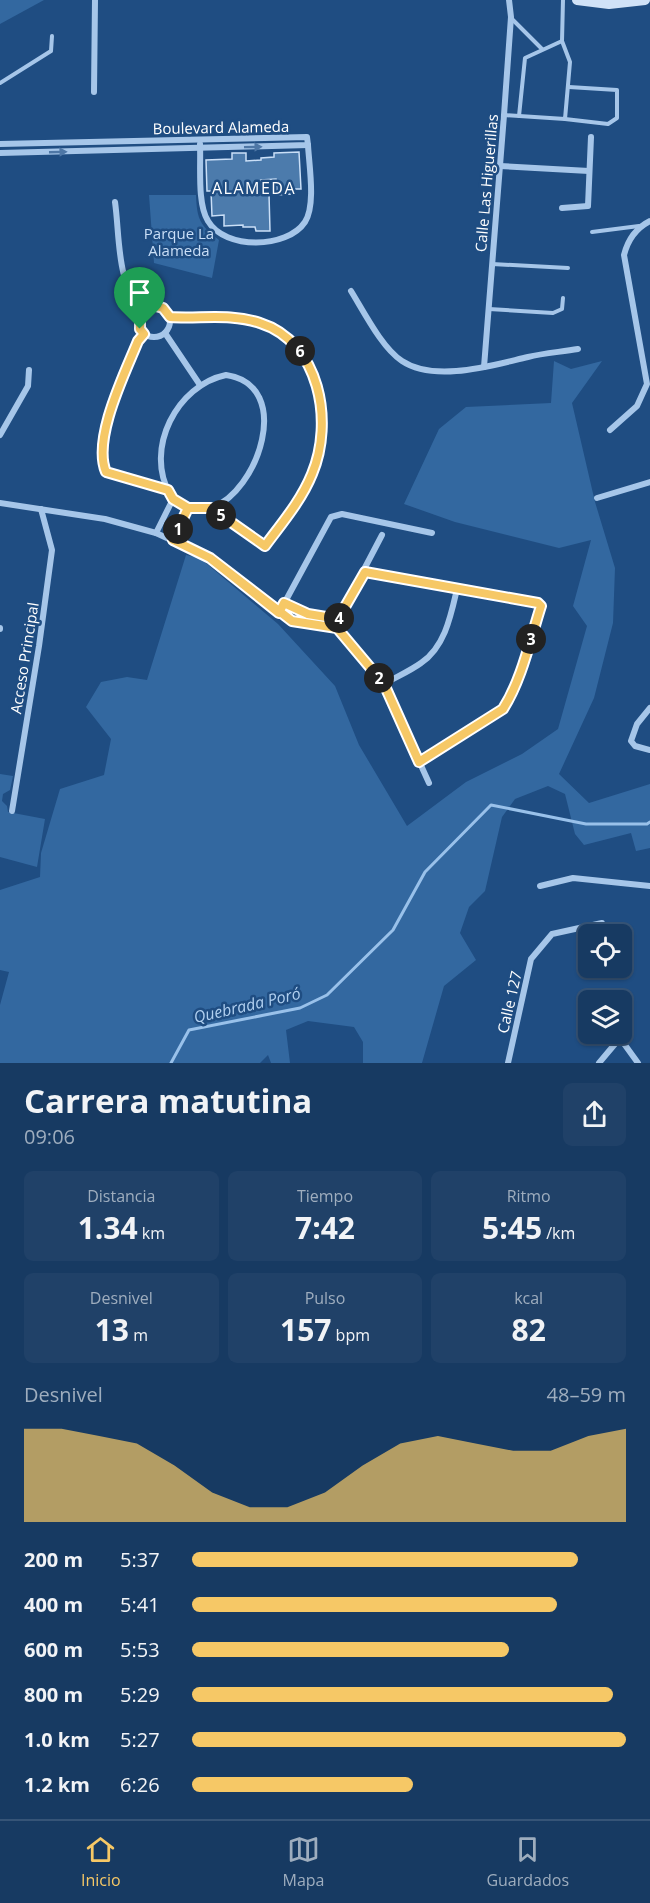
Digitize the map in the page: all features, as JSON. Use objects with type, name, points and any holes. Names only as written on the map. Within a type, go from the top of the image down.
[{"type":"main road","points":[[577,0],[609,3],[645,0]]},
{"type":"street","points":[[94,92],[95,0]]},
{"type":"street","name":"Calle Las Higuerillas","points":[[484,367],[511,17],[509,0]]},
{"type":"street","name":"Boulevard Alameda","points":[[0,144],[307,137],[308,145],[0,153]]},
{"type":"street","points":[[562,208],[588,206],[591,137]]},
{"type":"street","points":[[199,140],[202,205],[207,221],[219,232],[234,240],[255,241],[282,239],[296,232],[306,222],[311,201],[308,145]]},
{"type":"street","points":[[119,141],[119,150]]},
{"type":"street","points":[[34,143],[34,153]]},
{"type":"street","points":[[500,166],[590,171]]},
{"type":"street","points":[[115,202],[126,285],[134,301],[143,310]]},
{"type":"street","points":[[610,430],[637,406],[649,385],[624,255],[626,247],[639,226],[650,221]]},
{"type":"street","points":[[351,291],[388,349],[402,361],[417,368],[463,371],[530,356],[578,350]]},
{"type":"street","points":[[158,306],[167,312],[170,317],[170,326],[165,333],[157,337],[144,334],[138,319],[143,310],[158,306]]},
{"type":"street","points":[[170,317],[241,318],[275,329],[298,350],[309,364],[320,398],[319,452],[313,473],[301,497],[265,546],[211,508]]},
{"type":"street","points":[[165,333],[200,385]]},
{"type":"street","points":[[144,334],[138,341],[108,418],[102,455],[106,472],[113,476],[168,490]]},
{"type":"street","points":[[0,435],[28,386],[29,370]]},
{"type":"street","points":[[226,375],[237,376],[255,388],[264,409],[261,448],[252,467],[228,497],[211,508],[188,508],[173,499],[168,490],[161,468],[161,450],[167,428],[177,409],[200,385],[214,377],[226,375]]},
{"type":"street","points":[[597,498],[650,482]]},
{"type":"street","points":[[156,533],[173,499]]},
{"type":"street","points":[[0,503],[105,519],[156,533],[210,558],[279,613],[299,623],[337,628],[384,684],[429,783]]},
{"type":"street","points":[[173,540],[188,508]]},
{"type":"street","name":"Acceso Principal","points":[[12,811],[52,550],[41,509]]},
{"type":"street","points":[[279,613],[331,517],[336,514],[432,533]]},
{"type":"street","points":[[337,628],[338,619],[365,572],[382,535]]},
{"type":"street","points":[[365,572],[541,604],[522,667],[510,699],[503,709],[419,762]]},
{"type":"street","points":[[384,684],[422,663],[434,651],[449,621],[458,589]]},
{"type":"street","points":[[284,603],[308,614],[338,619]]},
{"type":"street","points":[[650,708],[638,724],[631,741],[635,746],[650,750]]},
{"type":"street","points":[[540,886],[573,878],[650,886]]},
{"type":"street","name":"Calle 127","points":[[507,1063],[531,959],[552,934],[602,923]]},
{"type":"street","points":[[599,1063],[613,1044]]},
{"type":"street","points":[[625,1044],[638,1063]]},
{"type":"lane","points":[[563,0],[562,41],[570,62],[565,119]]},
{"type":"lane","points":[[511,17],[542,49]]},
{"type":"lane","points":[[0,83],[51,51],[52,36]]},
{"type":"lane","points":[[519,116],[523,61],[528,55],[562,41]]},
{"type":"lane","points":[[504,115],[608,124],[617,118],[617,90],[568,87]]},
{"type":"lane","points":[[592,232],[639,226]]},
{"type":"lane","points":[[492,264],[568,268]]},
{"type":"lane","points":[[489,309],[553,313],[562,309],[563,298]]},
{"type":"green space","points":[[0,0],[44,0],[0,24]]},
{"type":"green space","name":"Parque La Alameda","points":[[149,195],[196,195],[197,210],[201,221],[219,240],[212,278],[154,263]]},
{"type":"green space","points":[[554,361],[571,369],[602,361],[572,403],[595,502],[615,568],[613,623],[594,698],[559,774],[589,803],[650,784],[650,848],[636,851],[631,833],[584,845],[575,834],[565,794],[548,786],[515,799],[502,817],[485,891],[469,907],[460,933],[476,960],[444,986],[422,1063],[363,1063],[363,1042],[354,1027],[308,1021],[286,1030],[290,1063],[271,1063],[268,1055],[260,1063],[0,1063],[0,1005],[9,972],[0,970],[0,890],[40,877],[41,853],[60,789],[104,775],[111,739],[86,707],[101,682],[127,677],[147,680],[186,555],[200,558],[278,624],[335,686],[359,745],[407,826],[466,782],[522,754],[558,729],[587,626],[573,606],[591,540],[559,548],[455,522],[404,504],[439,429],[466,407],[551,403]]},
{"type":"green space","points":[[0,774],[13,776],[10,790],[3,794],[2,801],[7,806],[8,812],[45,819],[37,867],[0,857]]},
{"type":"building","points":[[299,152],[301,189],[292,189],[292,194],[277,195],[276,179],[261,180],[262,194],[269,194],[270,231],[256,231],[255,227],[243,227],[243,225],[224,226],[224,215],[212,216],[211,191],[207,191],[206,160],[232,159],[232,153],[246,153],[246,161],[274,157],[274,153]]},
{"type":"waterway","name":"Quebrada Poró","points":[[171,1063],[189,1030],[300,1008],[327,995],[393,930],[425,872],[491,805],[586,824],[647,824],[650,822]]},
{"type":"district","name":"ALAMEDA","points":[[254,188]]},
{"type":"route","points":[[140,329],[138,319],[140,314],[153,305],[163,308],[170,317],[241,318],[262,323],[275,329],[287,339],[309,364],[320,398],[319,452],[313,473],[301,497],[265,546],[211,508],[188,508],[173,540],[210,558],[279,613],[284,603],[301,612],[338,619],[365,572],[541,604],[522,667],[510,699],[503,709],[419,762],[384,684],[337,628],[299,623],[279,613],[210,558],[173,540],[188,508],[173,499],[168,490],[113,476],[106,472],[102,455],[108,418],[138,341],[144,334],[140,329]]}]
